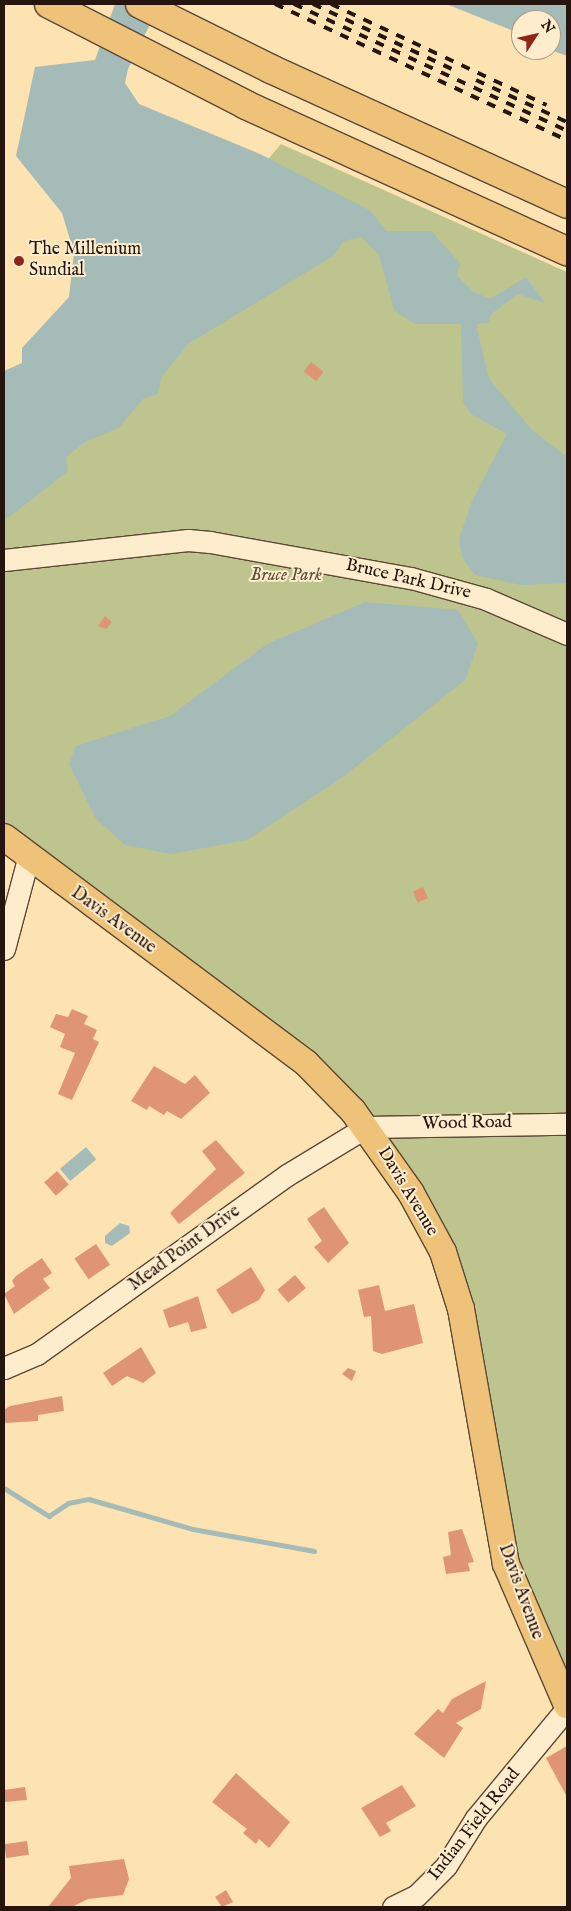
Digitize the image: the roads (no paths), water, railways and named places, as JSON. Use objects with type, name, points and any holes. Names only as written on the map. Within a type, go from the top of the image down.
[{"type":"highway","points":[[49,4],[146,55],[567,251]]},
{"type":"highway","points":[[140,4],[166,18],[567,204]]},
{"type":"main road","name":"Davis Avenue","points":[[4,838],[28,859],[306,1063],[337,1091],[366,1127],[425,1216],[443,1252],[466,1331],[506,1564],[567,1706]]},
{"type":"street","name":"Bruce Park Drive","points":[[4,560],[188,540],[210,542],[412,578],[486,599],[567,634]]},
{"type":"street","points":[[4,949],[28,859]]},
{"type":"street","name":"Wood Road","points":[[366,1127],[567,1124]]},
{"type":"street","name":"Mead Point Drive","points":[[4,1368],[37,1354],[287,1176],[366,1127]]},
{"type":"street","name":"Indian Field Road","points":[[393,1907],[416,1896],[446,1866],[476,1818],[567,1706]]},
{"type":"water","points":[[115,4],[160,4],[128,69],[125,83],[139,104],[260,154],[371,211],[386,231],[431,231],[460,263],[457,276],[474,292],[490,299],[526,277],[545,303],[518,294],[491,314],[489,323],[476,324],[489,379],[532,430],[567,457],[567,583],[521,585],[475,575],[462,557],[459,539],[472,501],[507,434],[471,414],[463,402],[461,324],[415,324],[394,310],[379,255],[361,237],[344,241],[333,256],[188,344],[161,378],[158,394],[143,399],[119,428],[85,442],[66,457],[68,471],[4,521],[4,371],[22,363],[22,348],[69,297],[74,253],[62,213],[16,156],[35,67],[95,60]]},
{"type":"water","points":[[446,4],[567,4],[567,56],[561,54],[561,10],[511,10],[511,30]]},
{"type":"water","points":[[365,602],[458,610],[478,644],[465,680],[343,777],[247,840],[171,854],[125,845],[96,819],[69,764],[76,746],[170,716],[267,644]]},
{"type":"water","points":[[86,1147],[96,1159],[70,1181],[60,1169]]},
{"type":"water","points":[[120,1223],[129,1226],[130,1233],[112,1246],[105,1243],[105,1236]]},
{"type":"waterway","points":[[4,1488],[49,1516],[68,1503],[89,1499],[193,1529],[314,1551]]},
{"type":"railway","points":[[275,4],[567,140]]},
{"type":"railway","points":[[294,4],[567,131]]},
{"type":"railway","points":[[313,4],[452,69]]},
{"type":"railway","points":[[331,4],[547,105]]},
{"type":"railway","points":[[476,80],[567,122]]},
{"type":"place","name":"The Millenium Sundial","points":[[19,261]]},
{"type":"park label","name":"Bruce Park","points":[[286,576]]}]
